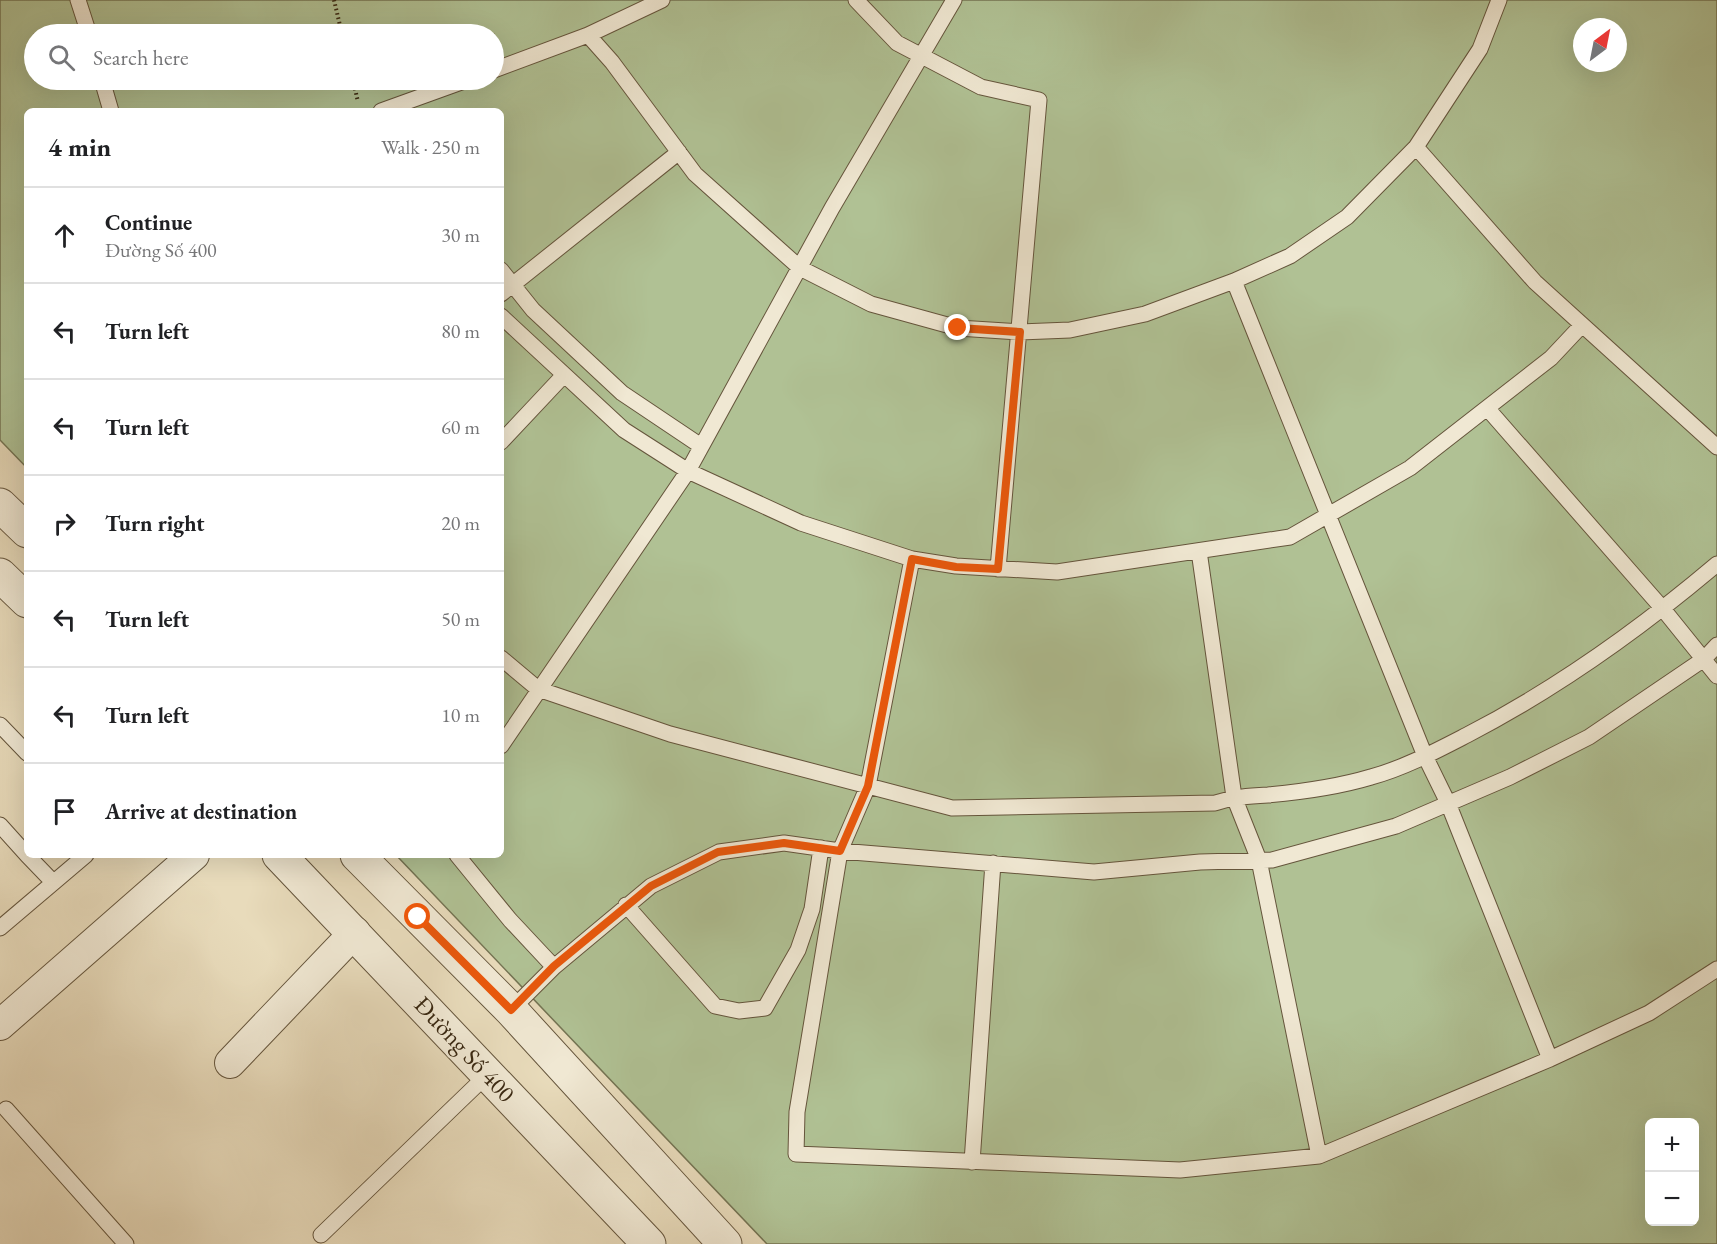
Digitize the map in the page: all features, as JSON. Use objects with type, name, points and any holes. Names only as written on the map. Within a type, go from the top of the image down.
[{"type":"street","points":[[0,505],[24,528]]},
{"type":"street","points":[[0,1026],[191,858]]},
{"type":"street","name":"Đường Số 400","points":[[282,858],[355,932],[642,1242]]},
{"type":"street","points":[[360,858],[511,1010],[725,1244]]},
{"type":"street","points":[[230,1063],[355,932]]},
{"type":"lane","points":[[78,0],[86,24]]},
{"type":"lane","points":[[504,66],[588,35],[662,0]]},
{"type":"lane","points":[[855,0],[897,44],[981,87],[1039,100],[998,569]]},
{"type":"lane","points":[[504,741],[688,471],[800,268],[954,0]]},
{"type":"lane","points":[[588,35],[612,62],[695,174],[800,268],[871,304],[958,328],[1020,332],[1070,330],[1145,314],[1234,281],[1290,256],[1347,217],[1416,147],[1480,49],[1499,0]]},
{"type":"lane","points":[[105,90],[110,108]]},
{"type":"lane","points":[[408,106],[444,90]]},
{"type":"lane","points":[[1416,147],[1535,282],[1717,447]]},
{"type":"lane","points":[[679,152],[507,290],[533,310],[622,393],[701,446]]},
{"type":"lane","points":[[1234,281],[1425,756],[1448,803],[1550,1059]]},
{"type":"lane","points":[[504,319],[563,376],[624,430],[688,471],[801,523],[912,559],[956,567],[1057,572],[1290,537],[1410,468],[1551,358],[1582,325]]},
{"type":"lane","points":[[504,439],[563,376]]},
{"type":"lane","points":[[1487,408],[1664,609],[1717,676]]},
{"type":"lane","points":[[1199,551],[1234,797],[1259,860],[1319,1156]]},
{"type":"lane","points":[[912,559],[868,786],[840,851],[797,1112],[796,1154],[1180,1170],[1319,1156],[1550,1059],[1649,1013],[1717,969]]},
{"type":"lane","points":[[504,661],[538,689],[670,734],[952,808],[1215,803],[1234,797],[1270,795],[1371,777],[1425,756],[1525,705],[1610,650],[1664,609],[1717,564]]},
{"type":"lane","points":[[511,1010],[554,966],[626,905],[651,886],[718,852],[784,843],[840,851],[1094,872],[1272,860],[1396,826],[1510,777],[1589,737],[1704,659],[1717,645]]},
{"type":"lane","points":[[0,725],[24,750]]},
{"type":"lane","points":[[0,825],[24,852]]},
{"type":"lane","points":[[626,905],[714,1006],[739,1011],[765,1008],[798,950],[808,920],[821,848]]},
{"type":"lane","points":[[30,858],[52,882]]},
{"type":"lane","points":[[0,928],[82,858]]},
{"type":"lane","points":[[458,858],[510,920],[554,966]]},
{"type":"lane","points":[[972,1162],[993,863]]},
{"type":"lane","points":[[321,1235],[488,1074]]},
{"type":"lane","points":[[6,1108],[126,1244]]},
{"type":"path","points":[[334,0],[340,24]]},
{"type":"path","points":[[355,90],[359,108]]},
{"type":"green space","points":[[0,0],[1717,0],[1717,1244],[767,1244],[399,858],[504,858],[504,108],[24,108],[24,465],[0,440]]},
{"type":"route","points":[[418,917],[511,1010],[554,966],[626,905],[651,886],[718,852],[784,843],[840,851],[868,786],[912,559],[956,567],[998,569],[1020,332],[958,328]]}]
